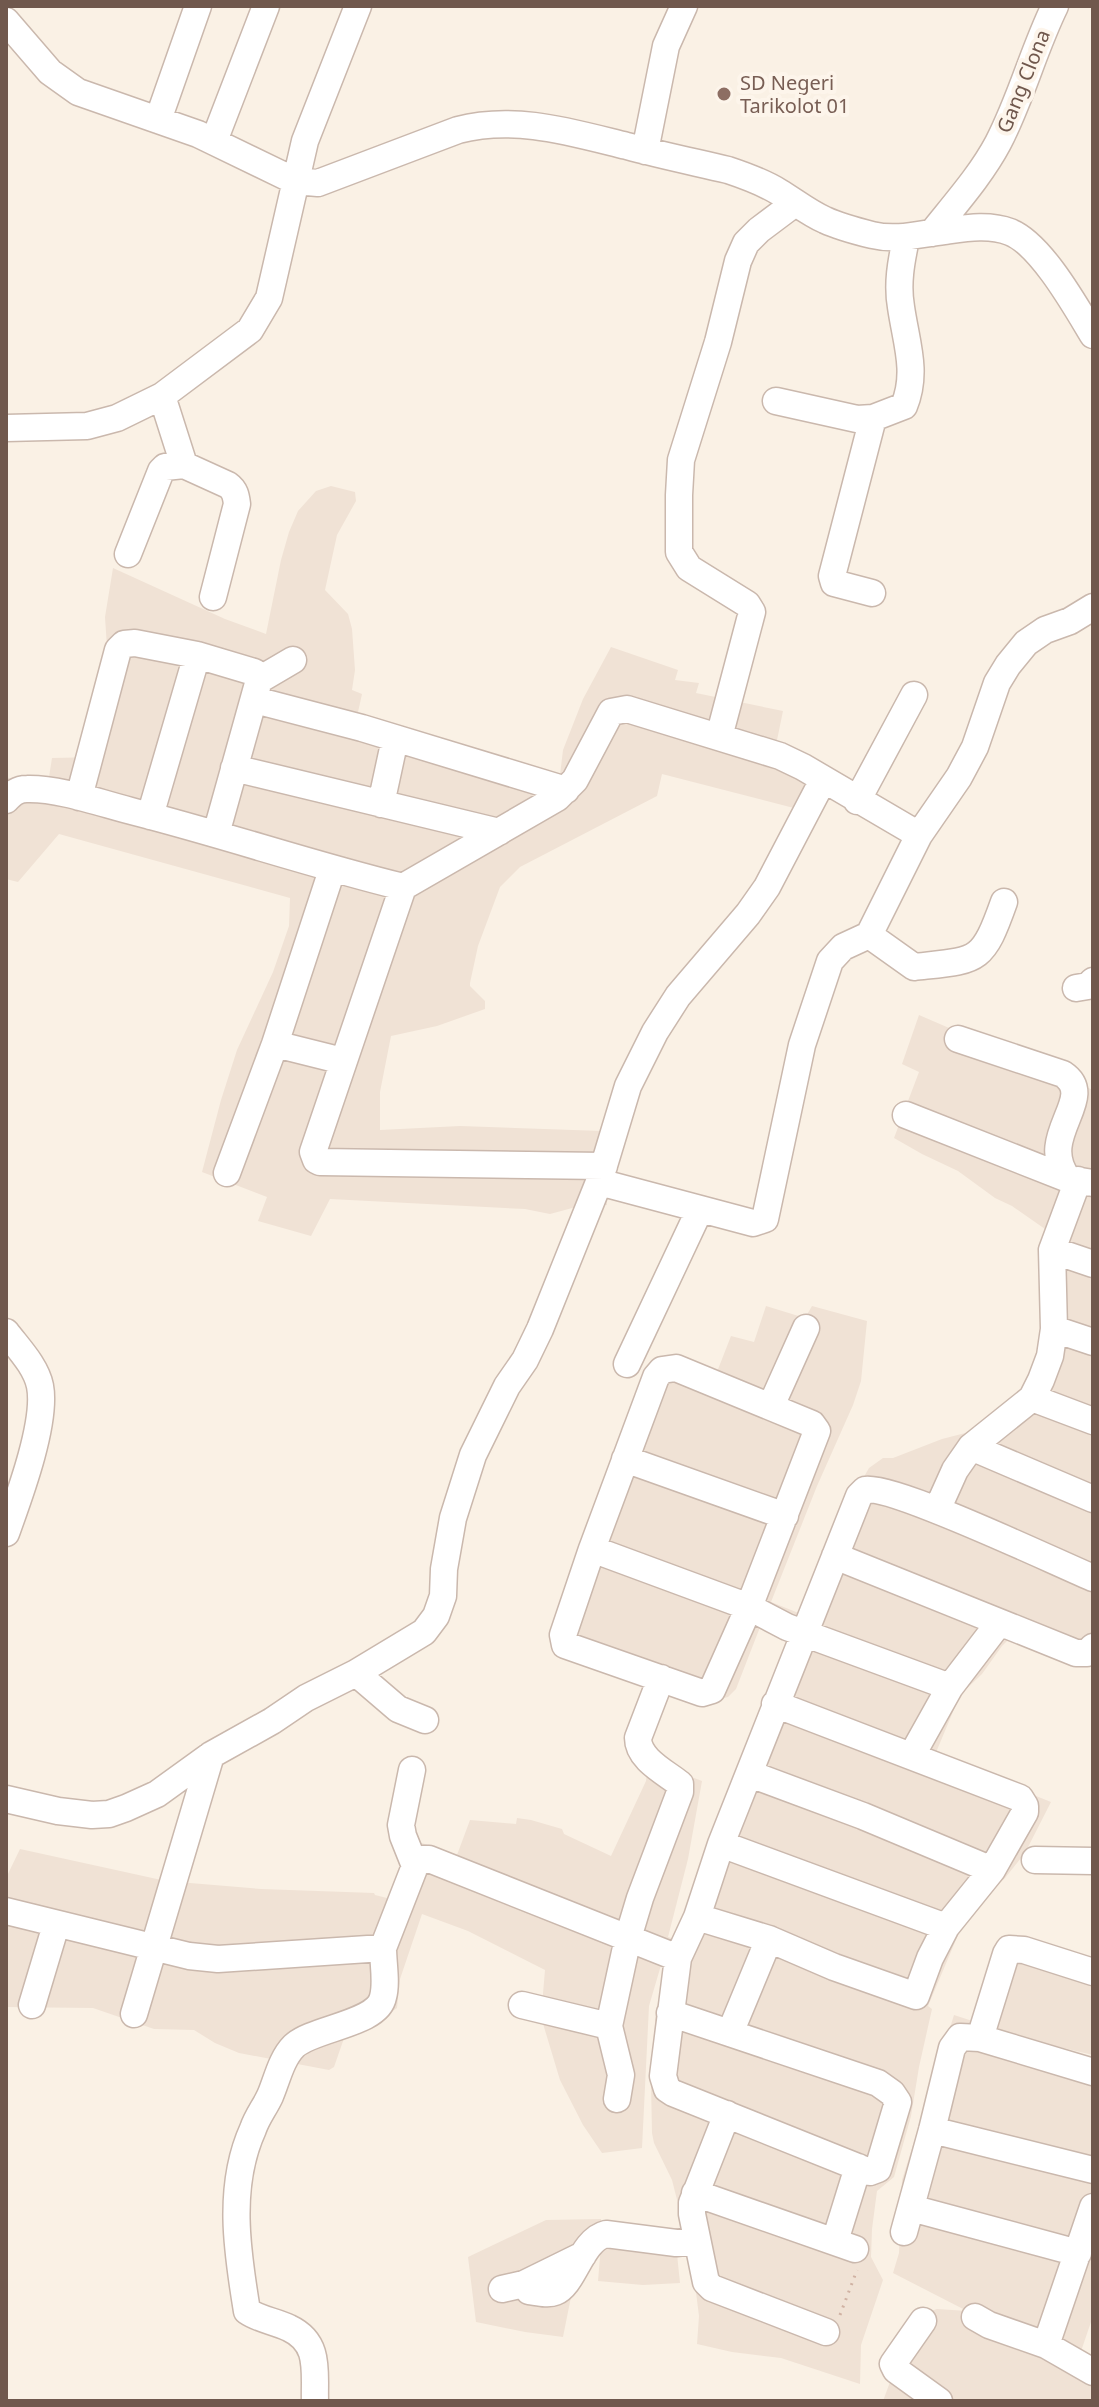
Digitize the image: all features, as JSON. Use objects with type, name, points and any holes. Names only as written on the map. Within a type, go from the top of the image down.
[{"type":"street","points":[[158,120],[198,6]]},
{"type":"street","points":[[214,141],[266,6]]},
{"type":"street","points":[[6,428],[87,426],[117,418],[162,396],[250,330],[269,298],[305,141],[358,6]]},
{"type":"street","points":[[645,151],[666,46],[684,6]]},
{"type":"street","name":"Gang Clona","points":[[932,233],[996,147],[1055,6]]},
{"type":"street","points":[[6,21],[50,72],[78,92],[214,141],[295,181],[318,183],[479,124],[508,123],[532,125],[728,170],[755,179],[825,220],[877,236],[906,239],[977,227],[1012,233],[1039,255],[1073,301],[1093,335]]},
{"type":"street","points":[[719,737],[752,612],[747,604],[689,568],[679,552],[681,460],[718,342],[738,261],[746,243],[795,203]]},
{"type":"street","points":[[776,401],[857,419],[873,418],[904,406],[912,379],[899,271],[906,239]]},
{"type":"street","points":[[162,396],[184,465]]},
{"type":"street","points":[[872,593],[834,583],[832,576],[873,418]]},
{"type":"street","points":[[128,554],[165,467],[184,465],[228,485],[233,488],[237,504],[213,597]]},
{"type":"street","points":[[919,835],[780,756],[627,709],[611,712],[575,780],[557,798],[403,887],[313,1152],[316,1160],[602,1174],[700,1209],[753,1223],[765,1219],[802,1045],[830,961],[843,947],[869,935],[919,835],[959,777],[982,728],[997,683],[1008,665],[1026,643],[1091,611]]},
{"type":"street","points":[[79,797],[118,650],[124,644],[135,643],[197,655],[254,672],[257,690],[216,834]]},
{"type":"street","points":[[150,816],[197,655]]},
{"type":"street","points":[[257,690],[293,660]]},
{"type":"street","points":[[257,690],[395,739],[566,790]]},
{"type":"street","points":[[857,801],[914,695]]},
{"type":"street","points":[[381,804],[395,739]]},
{"type":"street","points":[[234,768],[499,832]]},
{"type":"street","points":[[6,1799],[58,1811],[109,1814],[157,1794],[211,1755],[424,1632],[436,1616],[443,1596],[444,1569],[453,1518],[473,1455],[540,1329],[602,1174],[628,1086],[655,1032],[678,996],[767,887],[823,780]]},
{"type":"street","points":[[6,800],[14,792],[30,789],[79,797],[216,834],[332,870],[403,887]]},
{"type":"street","points":[[227,1173],[275,1044],[332,870]]},
{"type":"street","points":[[869,935],[914,967],[955,962],[979,954],[987,945],[1004,902]]},
{"type":"street","points":[[958,1039],[1070,1078],[1075,1099],[1057,1149],[1061,1170],[1080,1180]]},
{"type":"street","points":[[275,1044],[343,1061]]},
{"type":"street","points":[[906,1115],[1080,1180]]},
{"type":"street","points":[[937,1510],[955,1470],[971,1447],[1032,1398],[1050,1356],[1054,1329],[1052,1250],[1080,1180]]},
{"type":"street","points":[[627,1364],[700,1209]]},
{"type":"street","points":[[1052,1250],[1093,1264]]},
{"type":"street","points":[[771,1406],[806,1328]]},
{"type":"street","points":[[1054,1329],[1093,1342]]},
{"type":"street","points":[[6,1332],[33,1369],[40,1385],[41,1409],[6,1533]]},
{"type":"street","points":[[617,2099],[621,2075],[609,2026],[651,1947],[697,1917],[721,1844],[775,1704],[778,1621],[785,1516],[817,1435],[812,1424],[771,1406],[676,1368],[662,1370],[656,1377],[592,1549],[562,1641],[570,1648],[702,1693],[712,1690],[778,1621],[835,1556],[859,1496],[865,1490],[880,1490],[937,1510],[1093,1578]]},
{"type":"street","points":[[1032,1398],[1093,1421]]},
{"type":"street","points":[[971,1447],[1093,1499]]},
{"type":"street","points":[[625,1459],[785,1516]]},
{"type":"street","points":[[592,1549],[950,1687]]},
{"type":"street","points":[[835,1556],[1076,1653],[1087,1653],[1093,1647]]},
{"type":"street","points":[[912,1755],[950,1687],[999,1623]]},
{"type":"street","points":[[356,1673],[398,1709],[425,1720]]},
{"type":"street","points":[[661,1678],[638,1745],[643,1754],[680,1784],[680,1792],[640,1898],[670,2013],[663,2076],[667,2089],[870,2172],[881,2165],[898,2102],[892,2093],[878,2083],[670,2013]]},
{"type":"street","points":[[697,1917],[769,1939],[834,1967],[916,1996],[946,1927],[992,1870],[1025,1812],[1020,1798],[775,1704]]},
{"type":"street","points":[[134,2014],[211,1755]]},
{"type":"street","points":[[412,1770],[401,1825],[415,1866]]},
{"type":"street","points":[[750,1774],[863,1816],[992,1870]]},
{"type":"street","points":[[721,1844],[946,1927]]},
{"type":"street","points":[[315,2401],[314,2355],[303,2338],[290,2328],[247,2311],[237,2232],[238,2184],[253,2128],[288,2054],[304,2039],[367,2016],[380,2005],[384,1997],[383,1948],[415,1866],[422,1859],[429,1859],[651,1947]]},
{"type":"street","points":[[1035,1860],[1093,1861]]},
{"type":"street","points":[[6,1911],[152,1948],[218,1959],[383,1948]]},
{"type":"street","points":[[32,2005],[56,1925]]},
{"type":"street","points":[[730,2033],[769,1939]]},
{"type":"street","points":[[980,2038],[1009,1949],[1092,1966]]},
{"type":"street","points":[[522,2005],[609,2026]]},
{"type":"street","points":[[1078,2253],[908,2220],[952,2048],[960,2037],[980,2038],[1093,2072]]},
{"type":"street","points":[[727,2114],[695,2193],[687,2242],[709,2286],[826,2332]]},
{"type":"street","points":[[932,2130],[1093,2170]]},
{"type":"street","points":[[695,2193],[845,2245],[858,2167]]},
{"type":"street","points":[[1046,2345],[1093,2207]]},
{"type":"street","points":[[513,2286],[583,2255],[599,2236],[606,2234],[687,2242]]},
{"type":"street","points":[[975,2317],[1046,2345],[1093,2372]]},
{"type":"street","points":[[923,2321],[893,2364],[896,2370],[939,2401]]},
{"type":"path","points":[[826,2332],[835,2327],[859,2264],[859,2252],[845,2245]]},
{"type":"shaded area","points":[[331,486],[355,492],[356,501],[337,535],[325,590],[348,614],[352,629],[355,670],[352,690],[362,694],[356,721],[560,775],[563,750],[583,699],[611,647],[678,670],[675,680],[699,683],[696,693],[783,711],[776,745],[831,774],[813,813],[662,774],[657,796],[520,867],[500,887],[478,946],[470,983],[485,1001],[485,1009],[437,1026],[391,1036],[380,1092],[380,1130],[460,1126],[602,1131],[607,1205],[576,1207],[550,1214],[525,1209],[330,1199],[311,1236],[258,1221],[267,1197],[202,1172],[237,1050],[273,972],[289,926],[290,898],[59,834],[18,882],[6,879],[6,777],[18,781],[49,777],[52,758],[98,757],[107,647],[105,617],[113,568],[225,619],[266,634],[281,560],[298,511],[316,491]]},
{"type":"shaded area","points":[[919,1015],[1093,1090],[1093,1657],[1018,1630],[982,1674],[960,1695],[937,1750],[938,1757],[1051,1802],[1025,1853],[961,1928],[928,2006],[932,2009],[911,2116],[894,2177],[877,2191],[871,2257],[883,2280],[861,2345],[860,2384],[781,2358],[697,2344],[699,2316],[691,2253],[677,2254],[680,2283],[643,2285],[598,2281],[601,2245],[574,2282],[563,2337],[476,2322],[468,2257],[546,2220],[601,2219],[601,2228],[686,2235],[672,2180],[652,2133],[651,2083],[656,2008],[679,1972],[664,1955],[649,2006],[642,2148],[602,2153],[583,2125],[560,2080],[541,2017],[545,1970],[468,1931],[422,1914],[400,1979],[397,2008],[378,2021],[350,2021],[334,2067],[329,2070],[239,2053],[194,2030],[154,2029],[93,2008],[6,2007],[6,1878],[20,1849],[166,1881],[261,1889],[374,1893],[391,1899],[410,1839],[457,1855],[470,1820],[516,1824],[517,1818],[531,1820],[562,1829],[564,1834],[611,1856],[647,1773],[681,1773],[702,1781],[688,1859],[668,1937],[681,1941],[805,1640],[762,1622],[736,1689],[728,1697],[716,1700],[568,1644],[663,1368],[715,1377],[731,1336],[754,1342],[766,1306],[805,1318],[812,1306],[867,1321],[861,1381],[853,1405],[771,1602],[811,1618],[861,1482],[869,1468],[883,1458],[893,1458],[942,1439],[977,1430],[1037,1376],[1047,1351],[1045,1229],[958,1171],[894,1138],[919,1072],[902,1064]]},
{"type":"shaded area","points":[[1017,1957],[1093,1967],[1093,2055],[1026,2039],[1093,2062],[1093,2316],[1076,2366],[1093,2375],[1093,2401],[883,2401],[890,2382],[885,2380],[889,2363],[910,2318],[937,2309],[967,2311],[893,2273],[899,2253],[902,2180],[954,2015],[997,2029]]},
{"type":"place","name":"SD Negeri Tarikolot 01","points":[[724,94]]}]
